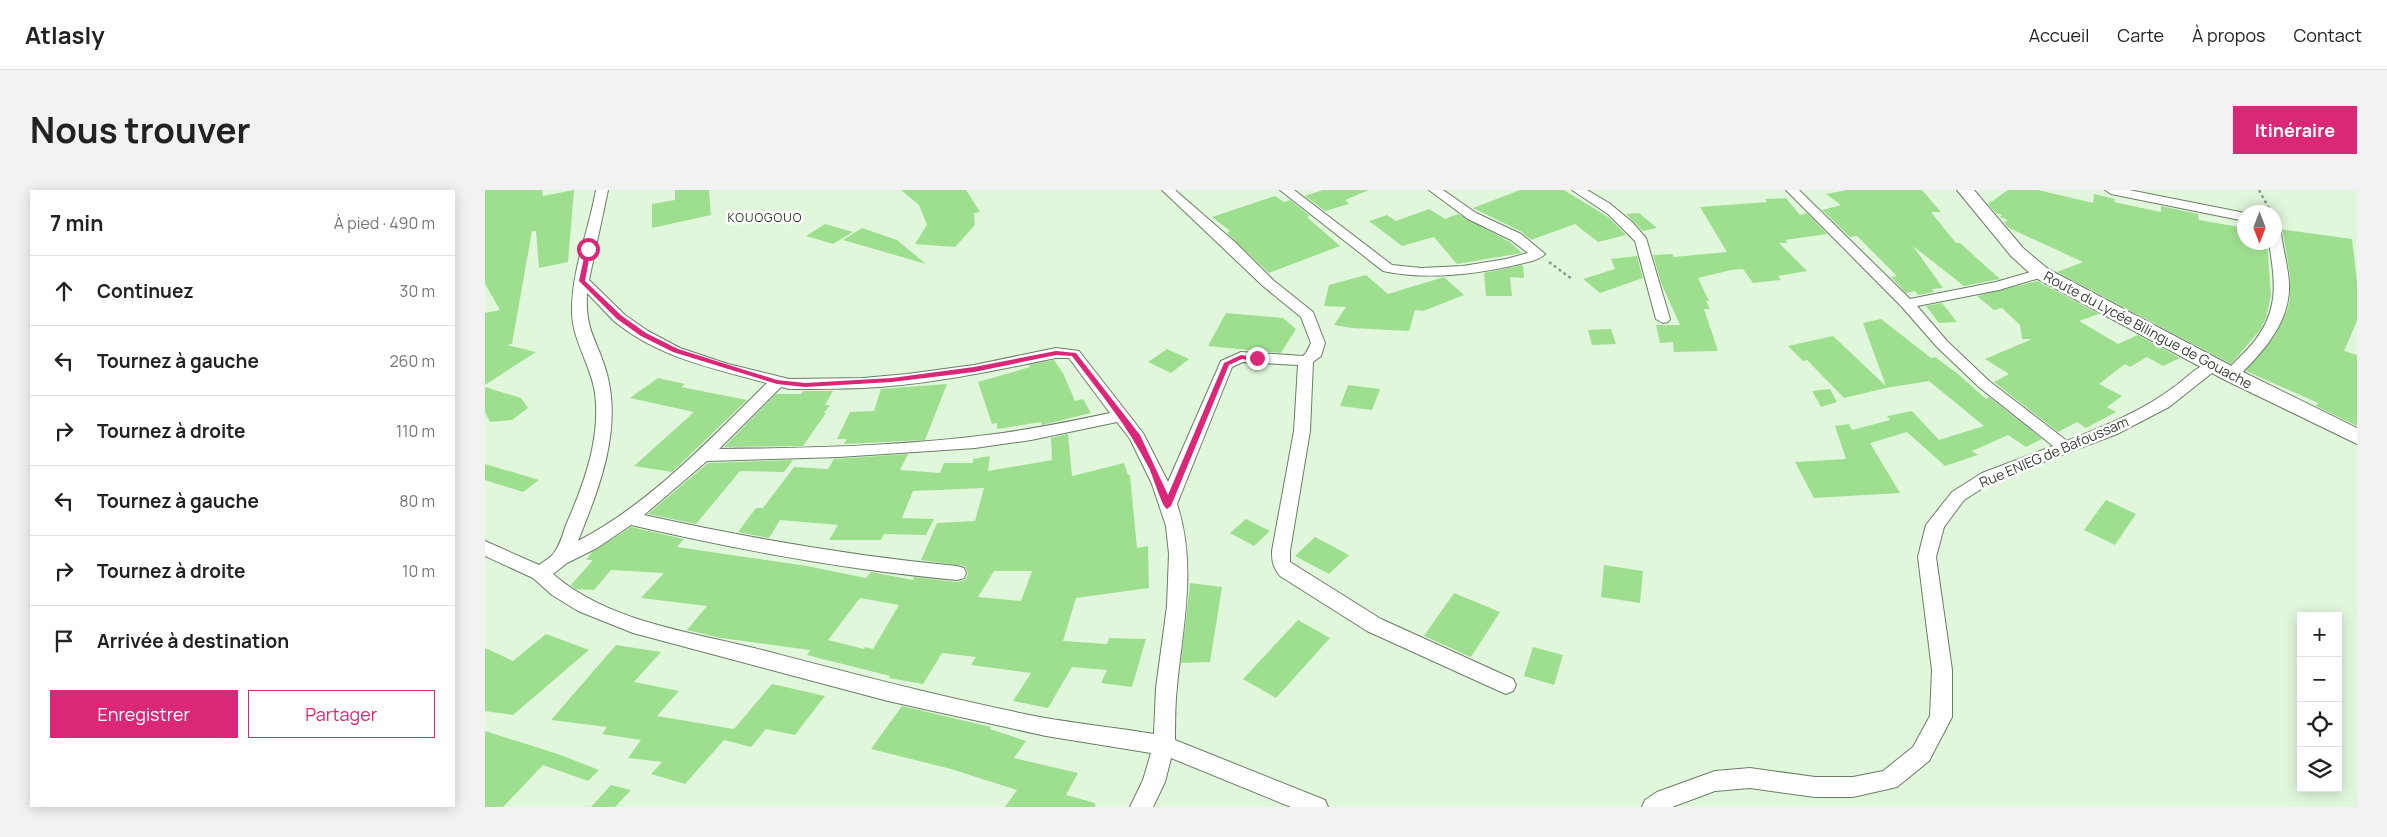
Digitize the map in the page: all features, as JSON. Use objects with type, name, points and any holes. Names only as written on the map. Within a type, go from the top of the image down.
[{"type":"street","points":[[559,559],[588,496],[601,446],[604,402],[599,373],[583,339],[579,310],[588,249],[599,215],[603,190]]},
{"type":"street","points":[[1167,506],[1226,364],[1241,357],[1290,361],[1306,360],[1313,356],[1318,343],[1308,315],[1268,283],[1232,247],[1168,190]]},
{"type":"street","points":[[1286,190],[1393,270],[1408,272],[1461,269],[1523,260],[1538,254]]},
{"type":"street","points":[[1435,190],[1473,216],[1516,237],[1538,254]]},
{"type":"street","points":[[1578,190],[1613,212],[1641,240],[1663,319]]},
{"type":"street","points":[[1792,190],[1907,304],[1942,344],[1984,384],[2066,448]]},
{"type":"street","name":"Route du Lycée Bilingue de Gouache","points":[[1965,190],[2006,240],[2041,273],[2232,375],[2357,437]]},
{"type":"street","points":[[2111,190],[2237,214]]},
{"type":"street","points":[[2232,375],[2249,358],[2278,315],[2282,299],[2282,283],[2277,250]]},
{"type":"street","points":[[1907,304],[1999,286],[2041,273]]},
{"type":"street","points":[[582,281],[620,318],[643,334],[675,350],[777,382],[813,385],[907,379],[974,370],[1067,353],[1074,354],[1137,436],[1161,484],[1175,526],[1177,606],[1166,688],[1164,745],[1153,782],[1141,807]]},
{"type":"street","points":[[1306,360],[1302,431],[1281,551],[1281,564],[1287,571],[1374,625],[1506,685]]},
{"type":"street","name":"Rue ENIEG de Bafoussam","points":[[1653,807],[1665,799],[1715,781],[1750,778],[1815,787],[1853,787],[1889,780],[1921,754],[1941,717],[1942,670],[1927,557],[1935,525],[1958,496],[1987,477],[2111,430],[2163,403],[2214,365]]},
{"type":"street","points":[[540,573],[559,559],[582,549],[629,518],[701,455],[777,382]]},
{"type":"street","points":[[701,455],[775,455],[976,442],[1053,431],[1122,416]]},
{"type":"street","points":[[629,518],[731,541],[891,568],[957,573]]},
{"type":"street","points":[[485,548],[540,573],[559,590],[585,606],[633,625],[888,692],[1046,727],[1164,745],[1317,807]]},
{"type":"path","points":[[2259,190],[2267,205]]},
{"type":"path","points":[[1538,254],[1572,279]]},
{"type":"building","points":[[485,190],[542,190],[543,196],[574,190],[568,262],[539,268],[536,231],[532,231],[512,344],[507,345],[536,352],[485,385],[485,313],[500,310],[485,284]]},
{"type":"building","points":[[675,190],[709,190],[711,215],[652,228],[652,204],[675,200]]},
{"type":"building","points":[[901,190],[966,190],[980,212],[974,213],[975,225],[955,247],[915,244],[927,225],[919,205]]},
{"type":"building","points":[[1323,190],[1369,190],[1345,200],[1349,204],[1325,211],[1305,196]]},
{"type":"building","points":[[1520,190],[1564,190],[1608,217],[1626,235],[1598,242],[1575,224],[1531,240],[1522,232],[1473,208]]},
{"type":"building","points":[[1847,190],[1922,190],[1941,212],[1931,212],[1956,243],[1960,243],[2000,279],[1964,286],[1913,246],[1943,288],[1932,289],[1934,292],[1918,295],[1915,291],[1906,293],[1891,277],[1897,276],[1857,236],[1850,237],[1822,210],[1841,205],[1826,194]]},
{"type":"building","points":[[2008,190],[2038,190],[2093,203],[2094,194],[2115,199],[2114,202],[2161,212],[2161,206],[2198,214],[2199,220],[2237,227],[2237,250],[2268,250],[2271,295],[2266,318],[2260,330],[2231,364],[2057,272],[2083,262],[2009,228],[2004,222],[2008,220],[2000,217],[2002,215],[1996,213],[1988,204]]},
{"type":"building","points":[[1275,196],[1284,202],[1290,200],[1310,216],[1307,217],[1340,246],[1269,273],[1227,233],[1230,231],[1212,217]]},
{"type":"building","points":[[1786,198],[1800,215],[1807,213],[1827,234],[1785,240],[1788,243],[1779,243],[1807,271],[1778,276],[1781,280],[1753,283],[1743,269],[1698,278],[1709,301],[1706,301],[1710,309],[1704,309],[1718,351],[1674,352],[1673,342],[1660,343],[1656,325],[1680,325],[1661,283],[1653,255],[1672,254],[1674,257],[1727,252],[1700,207],[1767,202],[1765,199]]},
{"type":"building","points":[[1429,209],[1445,219],[1458,214],[1510,242],[1522,253],[1457,264],[1434,237],[1402,246],[1369,221],[1387,215],[1396,221]]},
{"type":"building","points":[[1639,213],[1657,228],[1643,231],[1626,214]]},
{"type":"building","points":[[825,224],[853,232],[833,244],[806,236]]},
{"type":"building","points":[[862,228],[897,240],[926,264],[843,240]]},
{"type":"building","points":[[2282,230],[2352,239],[2357,281],[2357,321],[2344,351],[2357,355],[2357,426],[2316,406],[2318,403],[2246,371],[2275,336],[2287,311],[2290,298],[2290,276]]},
{"type":"building","points":[[1637,256],[1643,278],[1600,293],[1583,279],[1615,269],[1611,259]]},
{"type":"building","points":[[1523,265],[1524,278],[1510,277],[1512,296],[1486,296],[1484,273]]},
{"type":"building","points":[[1366,275],[1388,294],[1444,277],[1464,295],[1423,311],[1415,310],[1409,331],[1352,328],[1334,325],[1346,307],[1324,306],[1329,285]]},
{"type":"building","points":[[2037,281],[2099,314],[2079,321],[2118,344],[2138,335],[2180,358],[2163,366],[2147,357],[2130,367],[2125,364],[2099,384],[2122,396],[2107,407],[2116,412],[2086,428],[2077,422],[2058,432],[1994,382],[2009,374],[1985,359],[2032,339],[2022,339],[2020,325],[2002,308],[1994,310],[1977,296]]},
{"type":"building","points":[[1942,303],[1957,322],[1939,323],[1926,306]]},
{"type":"building","points":[[1226,313],[1283,318],[1296,329],[1281,353],[1208,346]]},
{"type":"building","points":[[1881,319],[1931,358],[1935,357],[1958,374],[1986,399],[1989,397],[2042,439],[2026,447],[2008,435],[1972,451],[1978,455],[1945,466],[1907,432],[1870,443],[1900,493],[1814,498],[1795,462],[1846,459],[1835,426],[1849,424],[1852,430],[1890,420],[1887,416],[1912,411],[1939,440],[1984,426],[1929,381],[1886,388],[1844,398],[1807,360],[1803,361],[1788,346],[1833,336],[1886,386],[1863,323]]},
{"type":"building","points":[[1611,329],[1616,344],[1592,345],[1588,330]]},
{"type":"building","points":[[1167,349],[1189,359],[1171,373],[1148,362]]},
{"type":"building","points":[[1054,360],[1063,373],[1075,401],[1083,399],[1091,413],[1042,425],[1041,422],[997,429],[997,423],[992,424],[978,382],[1030,367],[1029,365]]},
{"type":"building","points":[[658,378],[685,384],[681,387],[747,400],[672,472],[634,466],[694,412],[630,398]]},
{"type":"building","points":[[947,384],[925,440],[844,444],[847,439],[837,439],[850,412],[874,411],[881,389]]},
{"type":"building","points":[[1348,385],[1380,389],[1372,410],[1340,406]]},
{"type":"building","points":[[485,387],[521,398],[528,408],[512,420],[490,422],[485,412]]},
{"type":"building","points":[[1830,389],[1837,402],[1821,407],[1812,391]]},
{"type":"building","points":[[803,391],[833,391],[825,405],[830,405],[824,413],[826,413],[803,446],[724,447],[776,394],[801,394]]},
{"type":"building","points":[[1068,434],[1072,476],[1124,463],[1128,475],[1130,475],[1137,548],[1148,546],[1149,588],[1076,598],[1063,641],[1107,644],[1109,638],[1146,639],[1132,687],[1101,683],[1107,670],[1072,667],[1048,708],[1013,701],[1031,673],[971,665],[976,657],[942,653],[923,684],[889,678],[890,676],[807,655],[810,650],[721,638],[687,630],[707,606],[641,598],[664,573],[611,570],[594,590],[576,589],[571,585],[593,560],[586,560],[592,552],[631,527],[684,539],[677,547],[807,566],[866,578],[871,572],[913,580],[914,577],[957,582],[965,580],[968,574],[965,566],[921,560],[937,523],[975,521],[984,488],[913,491],[902,518],[934,519],[926,535],[884,534],[881,540],[829,540],[838,525],[780,520],[769,538],[738,532],[756,508],[763,508],[794,467],[828,469],[834,459],[908,454],[900,470],[940,473],[944,463],[973,463],[973,459],[990,456],[988,471],[1052,460],[1051,438]],"holes":[[[994,571],[1032,571],[1021,601],[978,597]],[[860,598],[899,605],[873,649],[865,647],[864,649],[828,640]]]},
{"type":"building","points":[[793,460],[784,472],[740,471],[696,524],[648,514],[708,463]]},
{"type":"building","points":[[485,464],[539,480],[523,492],[485,480]]},
{"type":"building","points":[[2106,500],[2136,514],[2115,545],[2084,530]]},
{"type":"building","points":[[1246,519],[1270,531],[1254,546],[1230,533]]},
{"type":"building","points":[[1315,537],[1349,555],[1329,574],[1295,556]]},
{"type":"building","points":[[1604,565],[1643,571],[1640,603],[1601,597]]},
{"type":"building","points":[[1190,583],[1222,587],[1210,662],[1181,663]]},
{"type":"building","points":[[1454,593],[1500,612],[1471,657],[1424,636]]},
{"type":"building","points":[[1298,620],[1330,638],[1276,698],[1243,679]]},
{"type":"building","points":[[546,634],[589,650],[513,715],[485,711],[485,648],[513,661]]},
{"type":"building","points":[[616,645],[661,652],[634,682],[679,691],[657,716],[734,729],[772,684],[825,696],[795,735],[766,729],[751,747],[724,740],[685,784],[651,774],[662,762],[628,758],[641,740],[602,734],[607,727],[551,720]]},
{"type":"building","points":[[1533,647],[1563,655],[1554,685],[1524,676]]},
{"type":"building","points":[[902,706],[991,727],[990,729],[1026,741],[1014,758],[1078,773],[1066,795],[1095,803],[1095,807],[1005,807],[1017,790],[951,769],[871,749]]},
{"type":"building","points":[[485,731],[558,754],[599,770],[588,781],[543,765],[503,807],[485,807]]},
{"type":"building","points":[[611,785],[631,790],[615,807],[591,807]]},
{"type":"district","name":"KOUOGOUO","points":[[765,218]]},
{"type":"route","points":[[588,249],[582,281],[620,318],[643,334],[675,350],[777,382],[805,385],[907,379],[974,370],[1056,353],[1074,354],[1137,436],[1161,484],[1167,506],[1226,364],[1233,359],[1241,357],[1257,358]]}]
